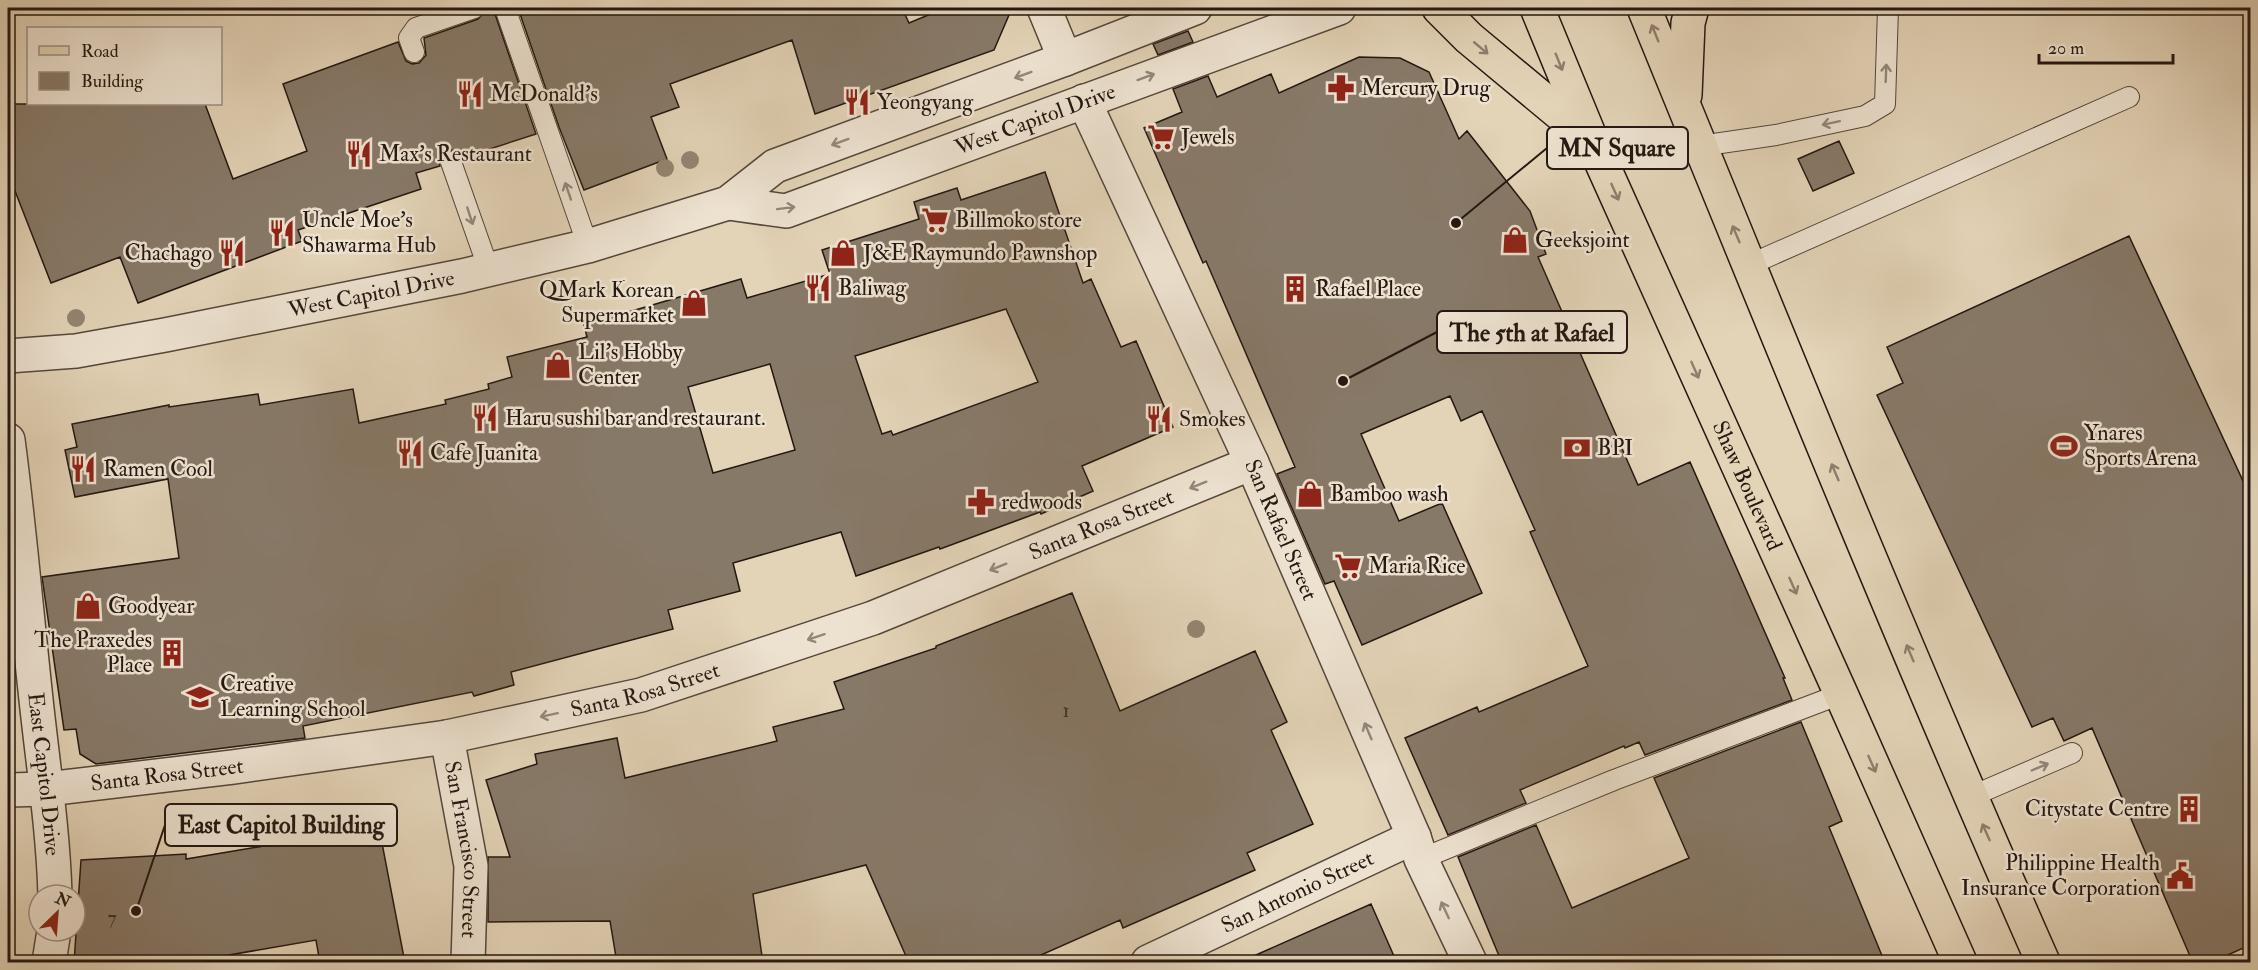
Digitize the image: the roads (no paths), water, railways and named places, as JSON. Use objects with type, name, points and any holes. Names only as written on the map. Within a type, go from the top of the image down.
[{"type":"main road","points":[[1439,8],[1469,38],[1591,139]]},
{"type":"main road","name":"Shaw Boulevard","points":[[1538,8],[1591,139],[1960,963]]},
{"type":"main road","points":[[1644,8],[1970,797],[2043,963]]},
{"type":"main road","points":[[1684,106],[1688,23],[1692,8]]},
{"type":"street","points":[[1044,8],[1065,59]]},
{"type":"street","name":"West Capitol Drive","points":[[8,356],[76,351],[165,335],[489,270],[588,246],[728,203],[775,166],[1065,59],[1195,8]]},
{"type":"street","name":"West Capitol Drive","points":[[728,203],[786,211],[1339,8]]},
{"type":"street","name":"San Rafael Street","points":[[1084,101],[1252,463],[1417,848],[1470,963]]},
{"type":"street","name":"East Capitol Drive","points":[[8,440],[54,844],[55,883]]},
{"type":"street","name":"Santa Rosa Street","points":[[8,790],[47,789],[221,768],[447,737],[641,695],[873,618],[1252,463]]},
{"type":"street","name":"San Francisco Street","points":[[447,737],[471,866],[468,963]]},
{"type":"street","name":"San Antonio Street","points":[[1148,963],[1417,848]]},
{"type":"street","points":[[49,963],[52,943]]},
{"type":"lane","points":[[414,52],[409,38],[416,28],[474,8]]},
{"type":"lane","points":[[505,8],[588,246]]},
{"type":"lane","points":[[1700,146],[1776,135],[1865,116],[1885,104],[1888,8]]},
{"type":"lane","points":[[1749,265],[2128,97]]},
{"type":"lane","points":[[452,162],[489,270]]},
{"type":"lane","points":[[1417,848],[1614,780],[1841,694]]},
{"type":"lane","points":[[1970,797],[2072,753]]},
{"type":"place","name":"Mercury Drug","points":[[1341,88]]},
{"type":"place","name":"McDonald's","points":[[470,94]]},
{"type":"place","name":"Yeongyang","points":[[857,102]]},
{"type":"place","name":"Jewels","points":[[1161,137]]},
{"type":"place","name":"Max's Restaurant","points":[[359,154]]},
{"type":"place","name":"Billmoko store","points":[[935,220]]},
{"type":"place","name":"MN Square","points":[[1456,223]]},
{"type":"place","name":"Uncle Moe's Shawarma Hub","points":[[282,233]]},
{"type":"place","name":"Geeksjoint","points":[[1515,240]]},
{"type":"place","name":"Chachago","points":[[232,253]]},
{"type":"place","name":"J&E Raymundo Pawnshop","points":[[843,253]]},
{"type":"place","name":"Baliwag","points":[[818,288]]},
{"type":"place","name":"Rafael Place","points":[[1295,289]]},
{"type":"place","name":"QMark Korean Supermarket","points":[[694,303]]},
{"type":"place","name":"Lil's Hobby Center","points":[[558,365]]},
{"type":"place","name":"The 5th at Rafael","points":[[1343,381]]},
{"type":"place","name":"Haru sushi bar and restaurant.","points":[[485,418]]},
{"type":"place","name":"Smokes","points":[[1159,419]]},
{"type":"place","name":"Ynares Sports Arena","points":[[2064,446]]},
{"type":"place","name":"BPI","points":[[1577,448]]},
{"type":"place","name":"Cafe Juanita","points":[[410,453]]},
{"type":"place","name":"Ramen Cool","points":[[83,469]]},
{"type":"place","name":"Bamboo wash","points":[[1310,494]]},
{"type":"place","name":"redwoods","points":[[981,502]]},
{"type":"place","name":"Maria Rice","points":[[1348,566]]},
{"type":"place","name":"Goodyear","points":[[88,606]]},
{"type":"place","name":"The Praxedes Place","points":[[172,653]]},
{"type":"place","name":"Creative Learning School","points":[[200,697]]},
{"type":"place","name":"Citystate Centre","points":[[2189,809]]},
{"type":"place","name":"Philippine Health Insurance Corporation","points":[[2180,876]]},
{"type":"place","name":"East Capitol Building","points":[[136,911]]}]
